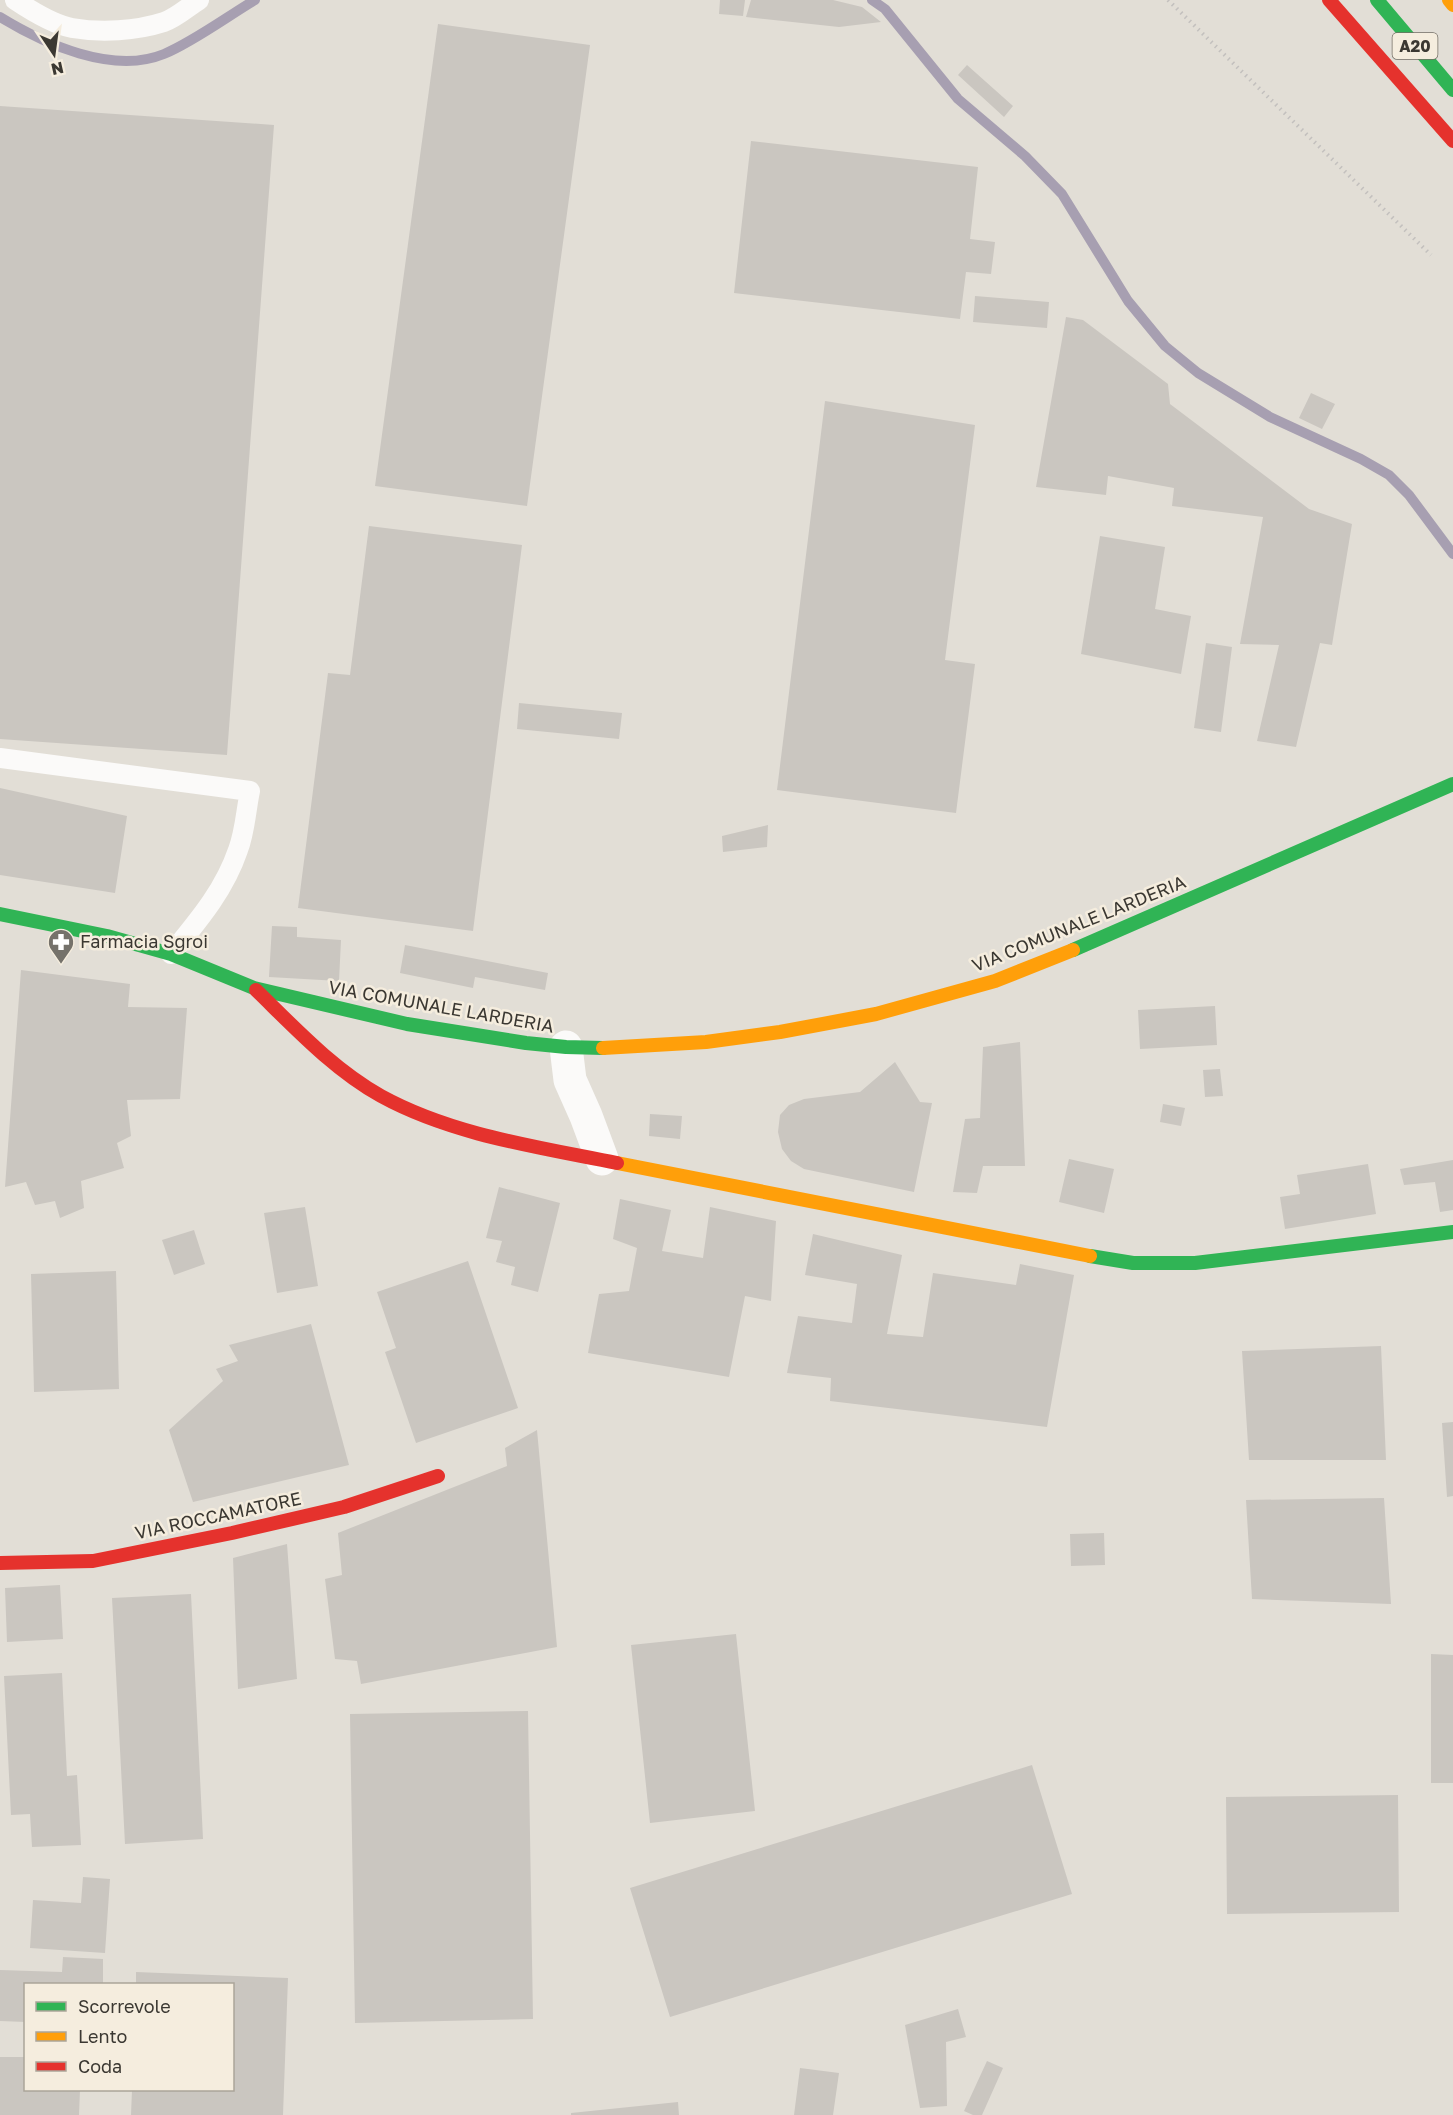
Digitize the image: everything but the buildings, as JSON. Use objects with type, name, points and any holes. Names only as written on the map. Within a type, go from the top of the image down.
[{"type":"main road","points":[[1329,0],[1453,141]]},
{"type":"main road","name":"A20","points":[[1377,0],[1453,90]]},
{"type":"main road","points":[[1449,0],[1453,5]]},
{"type":"main road","name":"VIA COMUNALE LARDERIA","points":[[0,914],[107,936],[171,954],[254,988],[406,1024],[566,1047],[656,1046],[780,1032],[876,1014],[995,981],[1073,950],[1453,784]]},
{"type":"main road","points":[[254,988],[324,1056],[379,1094],[401,1106],[473,1131],[602,1159],[1133,1263],[1195,1263],[1453,1232]]},
{"type":"main road","name":"VIA ROCCAMATORE","points":[[0,1563],[93,1561],[232,1533],[344,1507],[438,1476]]},
{"type":"street","points":[[566,1047],[570,1080],[602,1159]]},
{"type":"lane","points":[[15,0],[71,28],[104,30],[138,28],[166,21],[199,0]]},
{"type":"lane","points":[[0,758],[250,791],[239,849],[223,886],[207,910],[171,954]]},
{"type":"path","points":[[1168,0],[1431,255]]},
{"type":"waterway","points":[[0,17],[37,37],[79,54],[101,59],[144,60],[187,43],[255,0]]},
{"type":"waterway","points":[[872,0],[885,9],[958,99],[1025,156],[1062,194],[1128,301],[1165,346],[1198,373],[1270,417],[1361,459],[1389,475],[1409,495],[1453,554]]},
{"type":"traffic: fast","points":[[1377,0],[1453,90]]},
{"type":"traffic: fast","points":[[1073,950],[1453,784]]},
{"type":"traffic: fast","points":[[0,914],[107,936],[171,954],[254,988],[407,1024],[526,1043],[603,1048]]},
{"type":"traffic: fast","points":[[1090,1256],[1133,1263],[1195,1263],[1453,1232]]},
{"type":"traffic: slow","points":[[1449,0],[1453,5]]},
{"type":"traffic: slow","points":[[603,1048],[706,1042],[780,1032],[876,1014],[995,981],[1073,950]]},
{"type":"traffic: slow","points":[[617,1163],[1090,1256]]},
{"type":"traffic: jam","points":[[1329,0],[1453,141]]},
{"type":"traffic: jam","points":[[256,990],[331,1061],[363,1085],[408,1109],[437,1121],[496,1138],[617,1163]]},
{"type":"traffic: jam","points":[[0,1563],[93,1561],[232,1533],[344,1507],[438,1476]]},
{"type":"place","name":"Farmacia Sgroi","points":[[61,965]]}]
